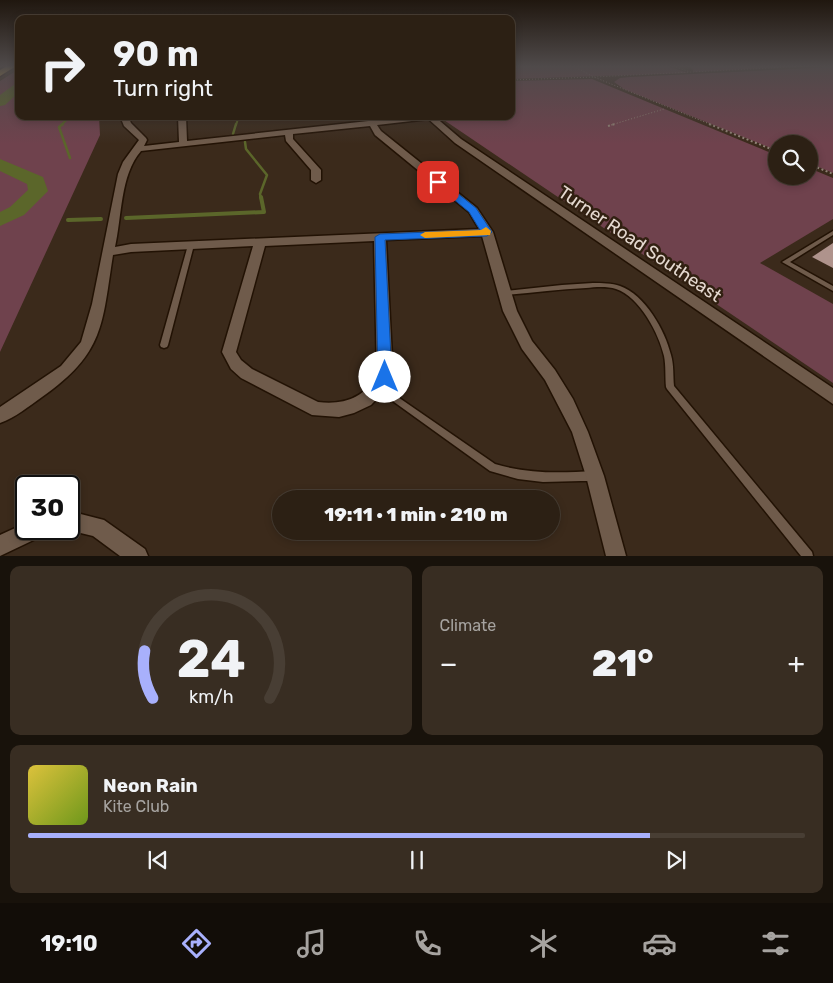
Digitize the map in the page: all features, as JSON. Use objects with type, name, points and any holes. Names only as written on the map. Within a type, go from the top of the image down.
[{"type":"street","points":[[0,416],[43,386],[82,353],[91,333],[118,202],[119,184],[125,164],[143,140],[126,120]]},
{"type":"street","points":[[182,120],[183,144]]},
{"type":"street","points":[[138,149],[396,120]]},
{"type":"street","name":"Turner Road Southeast","points":[[434,120],[458,140],[833,397]]},
{"type":"street","points":[[372,123],[378,133],[473,210],[487,232],[510,311],[527,345],[550,375],[567,404],[580,432],[595,476],[616,556]]},
{"type":"street","points":[[289,133],[289,139],[316,170],[316,180]]},
{"type":"street","points":[[108,252],[132,248],[487,232]]},
{"type":"street","points":[[260,242],[229,352],[232,362],[243,372],[316,409],[334,410],[358,406],[379,387],[385,377],[380,237]]},
{"type":"street","points":[[80,523],[97,527],[138,556]]},
{"type":"street","points":[[0,546],[15,539]]},
{"type":"lane","points":[[833,233],[785,262],[833,289]]},
{"type":"lane","points":[[164,346],[191,245]]},
{"type":"lane","points":[[505,293],[588,286],[617,287],[642,305],[654,323],[667,354],[670,387],[808,556]]},
{"type":"lane","points":[[379,387],[493,468],[513,475],[540,478],[595,476]]},
{"type":"path","points":[[629,92],[768,148]]},
{"type":"path","points":[[608,126],[666,108]]},
{"type":"path","points":[[818,168],[833,174]]},
{"type":"shaded area","points":[[0,92],[15,92],[15,120],[99,120],[100,135],[0,352]]},
{"type":"shaded area","points":[[515,92],[623,92],[768,152],[768,185],[818,185],[818,172],[833,178],[833,219],[760,263],[833,304],[833,383],[444,120],[515,120]]},
{"type":"shaded area","points":[[631,92],[833,92],[833,173],[818,167],[818,135],[768,135],[768,147]]},
{"type":"building","points":[[833,243],[833,268],[812,257]]},
{"type":"waterway","points":[[0,102],[11,92]]},
{"type":"waterway","points":[[61,125],[67,120]]},
{"type":"waterway","points":[[236,125],[238,120]]},
{"type":"waterway","points":[[63,124],[59,127],[70,158]]},
{"type":"waterway","points":[[233,134],[236,124]]},
{"type":"waterway","points":[[245,142],[246,149],[267,175],[260,194],[261,199]]},
{"type":"waterway","points":[[0,164],[36,181],[38,191],[17,211],[0,220]]},
{"type":"waterway","points":[[126,218],[264,212],[261,197]]},
{"type":"waterway","points":[[68,220],[101,219]]},
{"type":"slow traffic","points":[[425,235],[486,231]]},
{"type":"route","points":[[385,377],[380,237],[487,232],[473,210],[438,182]]}]
